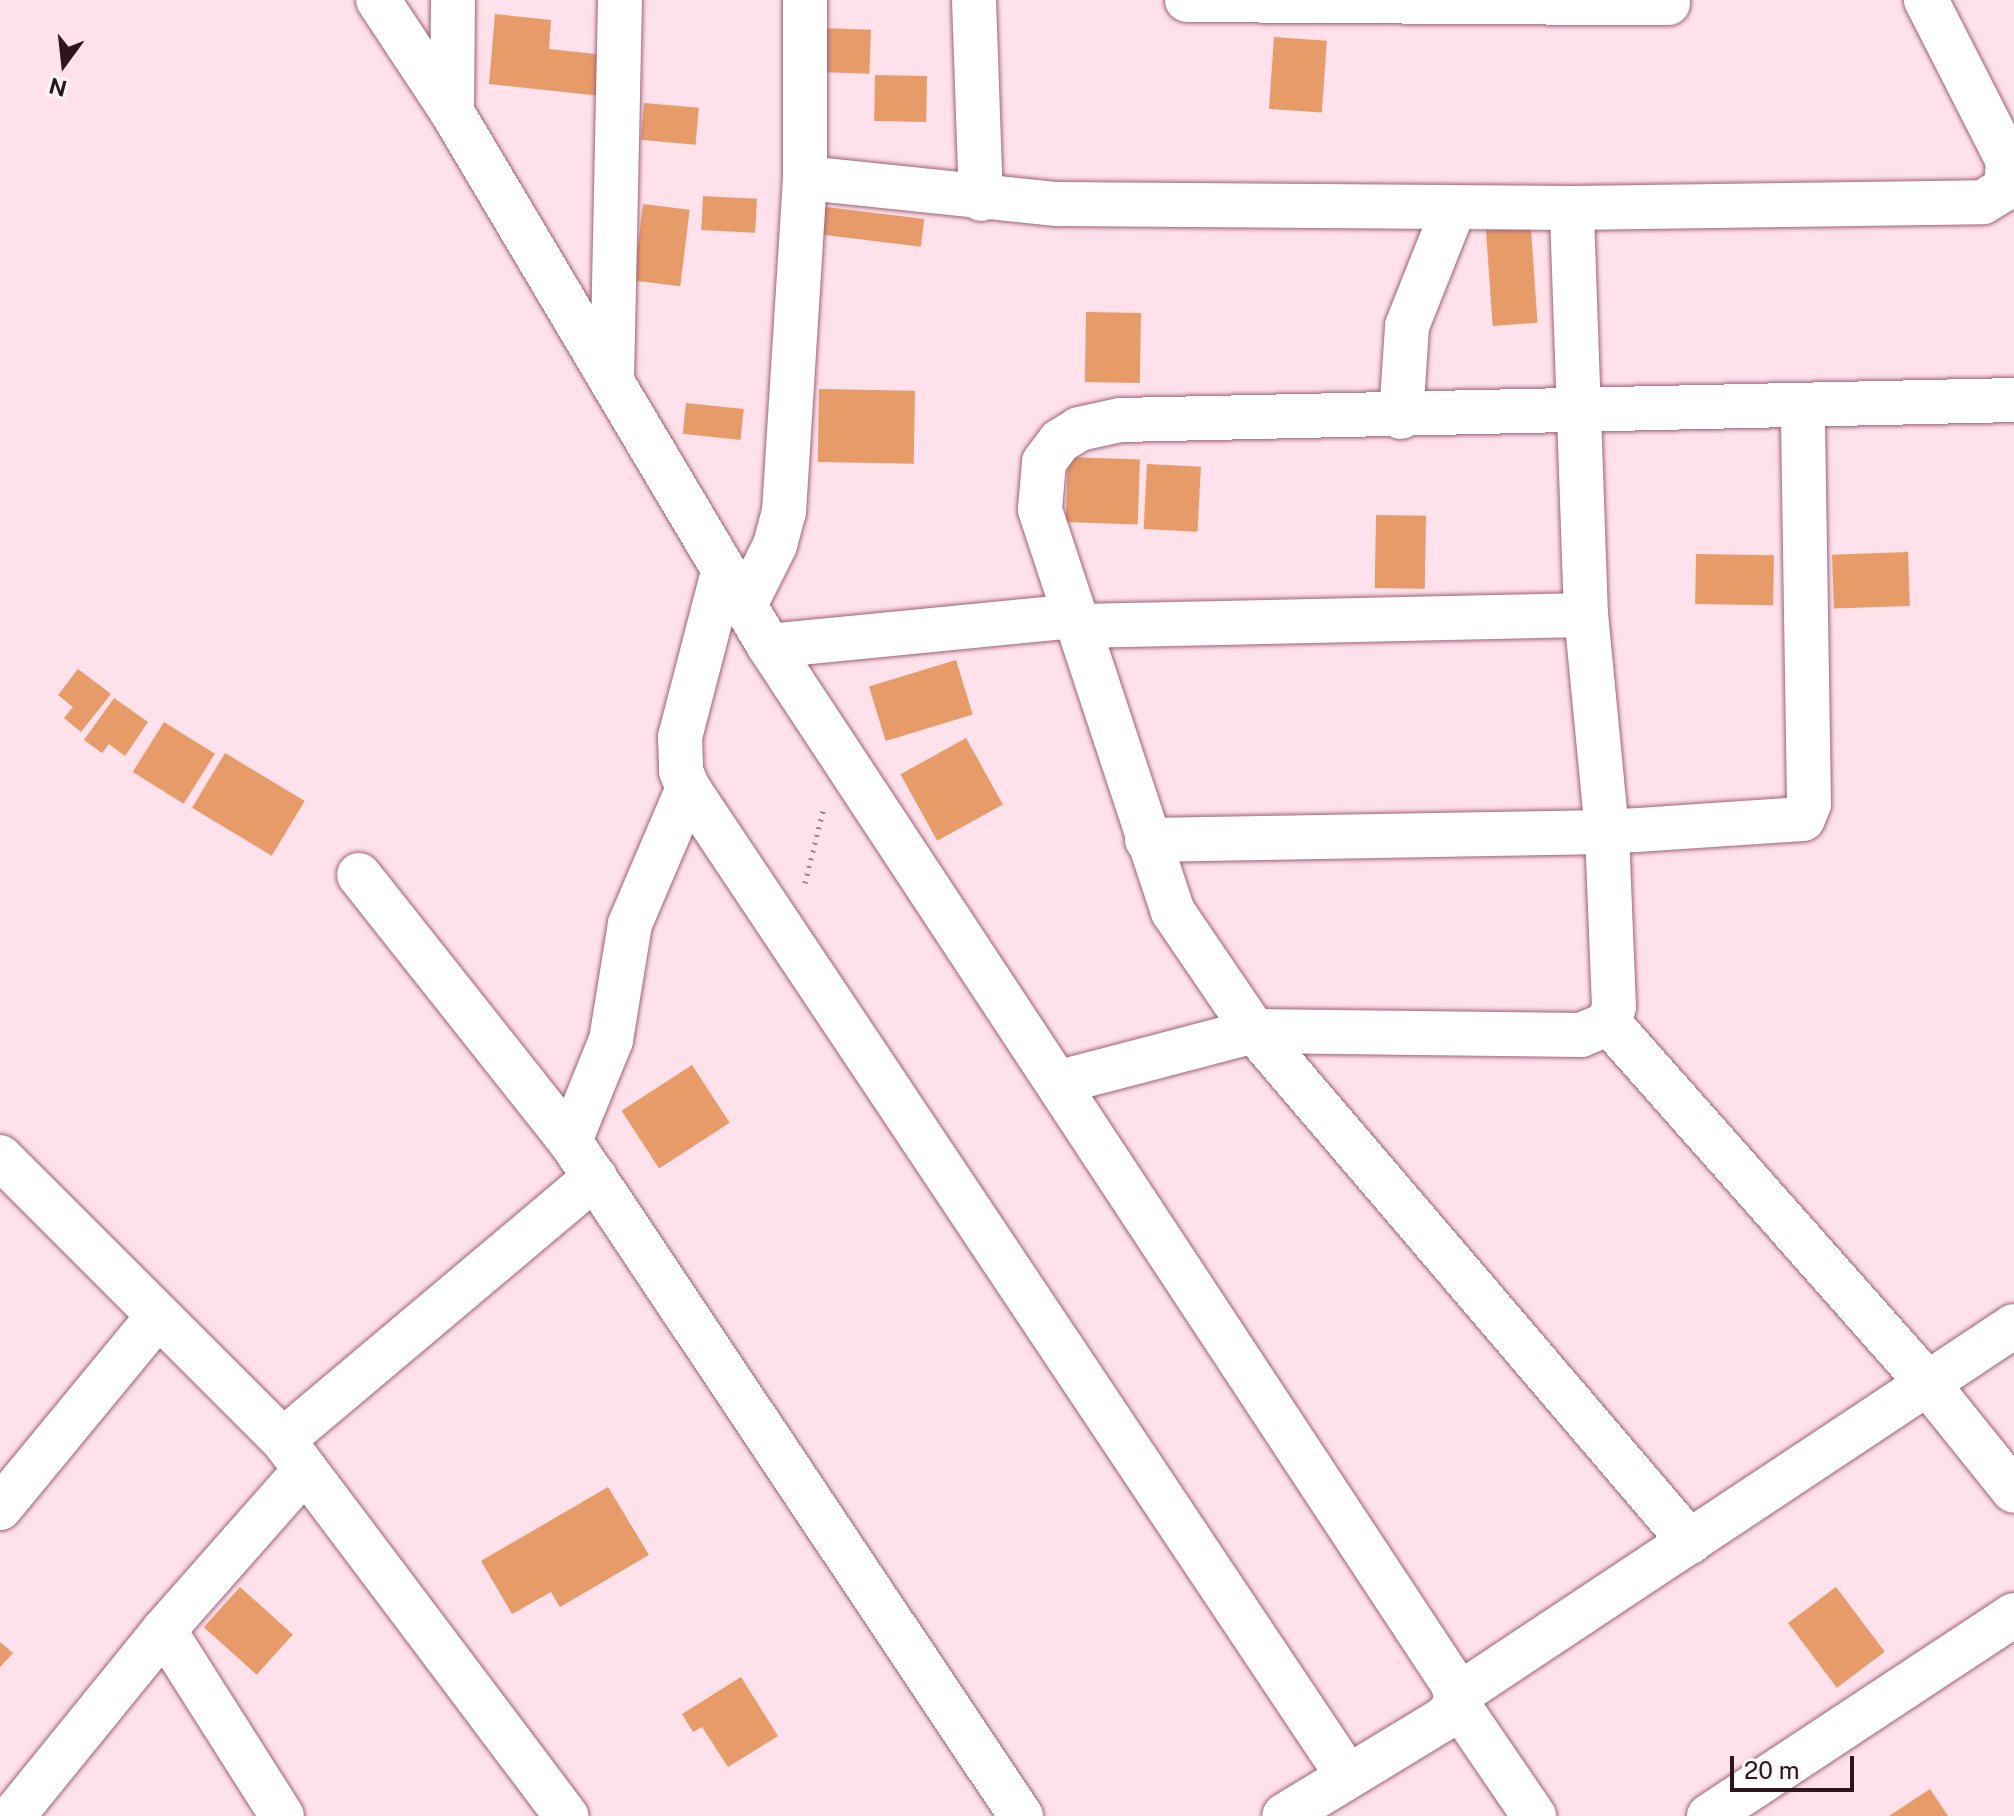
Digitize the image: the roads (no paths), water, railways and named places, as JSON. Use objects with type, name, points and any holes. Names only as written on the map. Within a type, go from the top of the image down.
[{"type":"street","points":[[378,0],[452,112],[733,590],[1060,1082],[1534,1816]]},
{"type":"street","points":[[452,112],[453,0]]},
{"type":"street","points":[[612,381],[620,0]]},
{"type":"street","points":[[805,0],[805,178],[784,512],[775,545],[733,590],[680,737],[681,771],[688,788],[1347,1775]]},
{"type":"street","points":[[974,0],[981,199]]},
{"type":"street","points":[[1187,0],[1668,3]]},
{"type":"street","points":[[805,178],[981,199],[1454,208],[1983,202],[2006,188],[2008,161],[1926,0]]},
{"type":"street","points":[[1401,417],[1407,326],[1454,208]]},
{"type":"street","points":[[1060,1082],[1254,1031],[1581,1035],[1609,1023],[1614,1007],[1607,832],[1586,615],[1572,208]]},
{"type":"street","points":[[1690,1542],[1254,1031],[1173,912],[1040,509],[1044,462],[1060,441],[1079,429],[1120,420],[1401,417],[2014,400]]},
{"type":"street","points":[[1147,840],[1607,832],[1803,819],[1809,804],[1803,408]]},
{"type":"street","points":[[769,646],[1076,621],[1586,615]]},
{"type":"street","points":[[570,1141],[611,1040],[630,924],[688,788]]},
{"type":"street","points":[[359,875],[482,1023],[570,1141],[1021,1816]]},
{"type":"street","points":[[1609,1023],[1928,1384],[2014,1491]]},
{"type":"street","points":[[4,1170],[158,1316],[294,1455],[566,1816]]},
{"type":"street","points":[[13,1816],[164,1630],[294,1455],[595,1177]]},
{"type":"street","points":[[0,1508],[158,1316]]},
{"type":"street","points":[[1284,1816],[1445,1718],[1458,1699],[2014,1326]]},
{"type":"street","points":[[1709,1816],[2014,1615]]},
{"type":"street","points":[[164,1630],[282,1816]]}]
